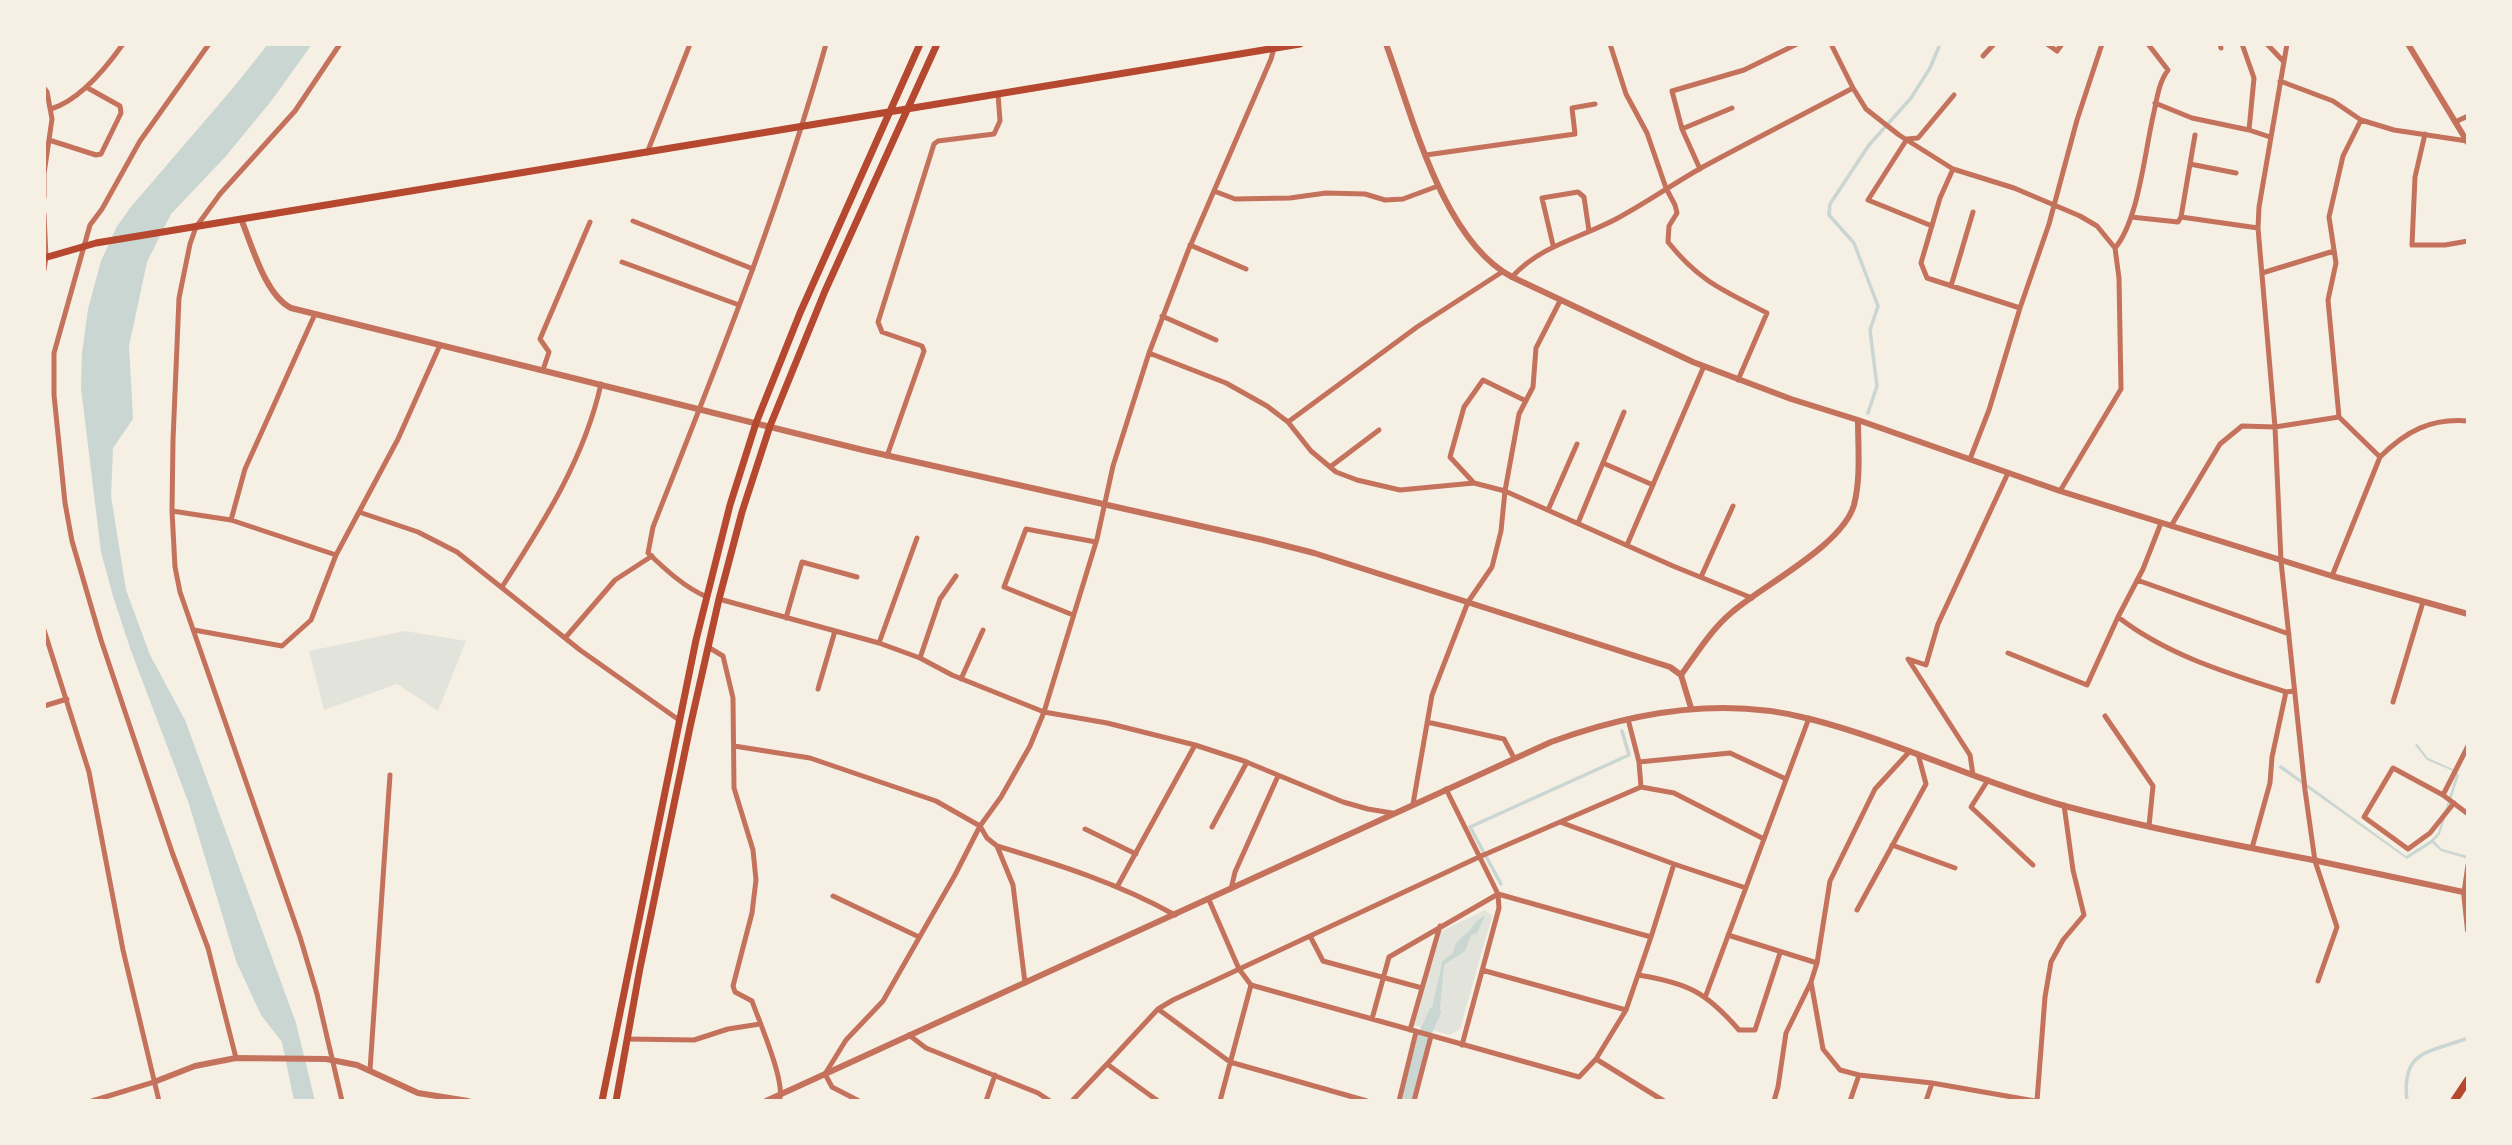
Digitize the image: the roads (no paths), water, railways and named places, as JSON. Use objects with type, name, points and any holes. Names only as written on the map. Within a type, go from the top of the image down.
[{"type":"main road","points":[[602,1101],[679,720],[730,505],[756,423],[800,313],[920,44]]},
{"type":"main road","points":[[616,1101],[708,647],[742,512],[770,426],[825,291],[937,44]]},
{"type":"main road","points":[[45,257],[96,243],[647,153],[1272,46],[1300,44]]},
{"type":"main road","points":[[2454,1101],[2468,1080]]},
{"type":"street","points":[[51,109],[64,105],[86,87],[123,44]]},
{"type":"street","points":[[209,44],[140,141],[90,226],[54,353],[54,395],[65,503],[72,541],[101,640],[172,852],[208,948],[240,1058]]},
{"type":"street","points":[[340,44],[295,111],[220,194],[196,227],[178,298],[172,511],[175,567],[180,592],[300,937],[342,1101]]},
{"type":"street","points":[[647,153],[690,44]]},
{"type":"street","points":[[707,597],[666,571],[652,556],[649,552],[653,527],[753,269],[803,126],[826,44]]},
{"type":"street","points":[[1386,44],[1438,186],[1465,234],[1502,272],[1560,301],[1738,380],[2060,491],[2281,561],[2468,614]]},
{"type":"street","points":[[1610,44],[1626,94],[1647,133],[1666,188],[1675,205],[1676,213],[1669,226],[1668,243],[1690,268],[1719,290],[1767,313],[1738,380]]},
{"type":"street","points":[[1700,169],[1682,130],[1672,91],[1744,70],[1797,44]]},
{"type":"street","points":[[1831,44],[1866,108],[1907,139],[1953,169],[2014,188],[2080,216],[2097,226],[2115,248],[2119,278],[2121,389],[2060,491]]},
{"type":"street","points":[[1983,56],[1994,44]]},
{"type":"street","points":[[2048,44],[2057,51],[2062,44]]},
{"type":"street","points":[[1970,459],[1989,410],[2054,206],[2077,120],[2102,44]]},
{"type":"street","points":[[2115,248],[2125,237],[2131,217],[2155,103],[2162,78],[2168,70],[2148,44]]},
{"type":"street","points":[[2242,44],[2254,78],[2249,130]]},
{"type":"street","points":[[2267,44],[2284,62]]},
{"type":"street","points":[[2287,44],[2259,207],[2259,228],[2275,427],[2281,561],[2294,691],[2315,861],[2337,927],[2318,981]]},
{"type":"street","points":[[2408,44],[2468,142]]},
{"type":"street","points":[[825,1074],[846,1040],[883,1001],[980,826],[1026,755],[1044,712],[1096,542],[1113,466],[1149,353],[1190,245],[1272,46]]},
{"type":"street","points":[[2280,81],[2324,97],[2361,120],[2394,130],[2468,142]]},
{"type":"street","points":[[49,140],[96,155],[101,154],[121,113],[120,106],[86,87]]},
{"type":"street","points":[[44,88],[52,120],[44,197]]},
{"type":"street","points":[[1512,277],[1521,266],[1553,245],[1566,243],[1618,218],[1700,169],[1853,88]]},
{"type":"street","points":[[887,456],[924,351],[922,346],[882,332],[878,322],[934,144],[938,141],[994,134],[1000,121],[998,94]]},
{"type":"street","points":[[1907,139],[1918,138],[1954,95]]},
{"type":"street","points":[[2155,103],[2192,118],[2270,136]]},
{"type":"street","points":[[1426,155],[1575,134],[1572,108],[1595,104]]},
{"type":"street","points":[[1682,130],[1732,108]]},
{"type":"street","points":[[2455,122],[2468,116]]},
{"type":"street","points":[[44,122],[52,120]]},
{"type":"street","points":[[2361,120],[2343,156],[2329,217],[2336,263],[2328,300],[2339,417],[2380,457]]},
{"type":"street","points":[[2425,134],[2415,177],[2412,245],[2445,245],[2468,241]]},
{"type":"street","points":[[2131,217],[2178,222],[2195,135]]},
{"type":"street","points":[[1907,139],[1868,200],[1932,226]]},
{"type":"street","points":[[2190,164],[2236,173]]},
{"type":"street","points":[[1953,169],[1940,198],[1921,264],[1927,278],[2020,308]]},
{"type":"street","points":[[1214,191],[1235,198],[1290,198],[1326,193],[1366,194],[1385,200],[1403,200],[1438,186]]},
{"type":"street","points":[[1553,245],[1542,198],[1578,192],[1584,197],[1589,231]]},
{"type":"street","points":[[1951,286],[1973,212]]},
{"type":"street","points":[[44,214],[44,270]]},
{"type":"street","points":[[2181,217],[2259,228]]},
{"type":"street","points":[[241,219],[268,284],[275,296],[291,308],[887,456],[1104,503],[1314,553],[1655,661],[1681,675],[1691,708]]},
{"type":"street","points":[[633,221],[753,269]]},
{"type":"street","points":[[542,370],[549,352],[540,339],[590,222]]},
{"type":"street","points":[[1190,245],[1246,269]]},
{"type":"street","points":[[2262,273],[2334,251]]},
{"type":"street","points":[[622,262],[739,305]]},
{"type":"street","points":[[1288,422],[1417,327],[1502,272]]},
{"type":"street","points":[[1413,804],[1432,695],[1468,602],[1492,567],[1501,531],[1505,491],[1519,414],[1533,387],[1536,348],[1560,301]]},
{"type":"street","points":[[231,520],[245,469],[315,314]]},
{"type":"street","points":[[1162,316],[1216,340]]},
{"type":"street","points":[[194,630],[282,646],[311,620],[336,555],[398,439],[440,345]]},
{"type":"street","points":[[1149,353],[1226,383],[1268,406],[1288,422],[1311,451],[1330,467],[1357,480],[1400,490],[1474,483],[1505,491],[1752,598]]},
{"type":"street","points":[[1627,545],[1704,366]]},
{"type":"street","points":[[1474,483],[1450,457],[1464,407],[1483,380],[1526,401]]},
{"type":"street","points":[[502,587],[545,520],[575,464],[594,415],[601,384]]},
{"type":"street","points":[[1578,523],[1624,412]]},
{"type":"street","points":[[2171,526],[2220,444],[2242,426],[2275,427],[2339,417]]},
{"type":"street","points":[[1681,675],[1716,627],[1732,612],[1834,535],[1847,521],[1854,506],[1857,487],[1858,420]]},
{"type":"street","points":[[2332,576],[2380,457],[2395,441],[2424,425],[2437,421],[2468,421]]},
{"type":"street","points":[[1330,467],[1379,430]]},
{"type":"street","points":[[1548,510],[1577,444]]},
{"type":"street","points":[[1603,463],[1653,485]]},
{"type":"street","points":[[1973,775],[1970,755],[1908,659],[1926,665],[1938,625],[2008,473]]},
{"type":"street","points":[[1701,577],[1733,506]]},
{"type":"street","points":[[172,511],[231,520],[336,555]]},
{"type":"street","points":[[359,512],[418,532],[457,552],[565,638],[679,720]]},
{"type":"street","points":[[2008,653],[2087,685],[2161,523]]},
{"type":"street","points":[[1073,615],[1004,587],[1026,529],[1096,542]]},
{"type":"street","points":[[879,643],[917,538]]},
{"type":"street","points":[[565,638],[615,580],[652,556]]},
{"type":"street","points":[[786,618],[802,562],[857,577]]},
{"type":"street","points":[[920,658],[940,599],[956,576]]},
{"type":"street","points":[[2137,580],[2289,634]]},
{"type":"street","points":[[719,599],[879,643],[1044,712],[1107,723],[1195,745],[1247,762],[1343,802],[1392,813]]},
{"type":"street","points":[[2393,702],[2423,602]]},
{"type":"street","points":[[2118,617],[2132,628],[2179,654],[2286,692],[2294,691]]},
{"type":"street","points":[[44,630],[89,772],[122,950],[159,1101]]},
{"type":"street","points":[[961,679],[983,630]]},
{"type":"street","points":[[818,689],[835,631]]},
{"type":"street","points":[[708,647],[723,656],[733,698],[734,788],[753,850],[756,880],[752,913],[733,986],[735,992],[752,1001],[781,1098]]},
{"type":"street","points":[[2252,848],[2270,783],[2272,757],[2286,692]]},
{"type":"street","points":[[44,706],[67,699]]},
{"type":"street","points":[[766,1101],[781,1098],[825,1074],[909,1035],[1231,890],[1514,758],[1586,729],[1691,708],[1758,710],[1809,718],[2064,805],[2150,826],[2466,892]]},
{"type":"street","points":[[2105,716],[2153,786],[2150,826]]},
{"type":"street","points":[[1706,995],[1809,718]]},
{"type":"street","points":[[1628,719],[1639,762],[1641,787]]},
{"type":"street","points":[[1427,722],[1504,739],[1514,758]]},
{"type":"street","points":[[1117,887],[1195,745]]},
{"type":"street","points":[[2443,795],[2468,746]]},
{"type":"street","points":[[734,747],[810,758],[936,801],[980,826],[996,846],[1013,885],[1025,983]]},
{"type":"street","points":[[1774,1101],[1786,1033],[1811,982],[1817,963],[1830,881],[1875,789],[1910,751]]},
{"type":"street","points":[[1639,762],[1730,753],[1786,779]]},
{"type":"street","points":[[1857,910],[1926,784],[1919,754]]},
{"type":"street","points":[[1212,827],[1247,762]]},
{"type":"street","points":[[2454,803],[2430,833],[2408,849],[2364,817],[2393,768],[2443,795],[2454,803],[2468,814]]},
{"type":"street","points":[[370,1070],[390,775]]},
{"type":"street","points":[[1231,890],[1235,872],[1278,776]]},
{"type":"street","points":[[1988,780],[1971,807],[2033,865]]},
{"type":"street","points":[[1072,1101],[1158,1010],[1479,857],[1641,787],[1674,793],[1763,839]]},
{"type":"street","points":[[1446,789],[1498,894],[1499,908],[1462,1045]]},
{"type":"street","points":[[1811,982],[1823,1049],[1840,1070],[2036,1101],[2045,997],[2051,962],[2063,940],[2084,915],[2064,805]]},
{"type":"street","points":[[1560,822],[1746,887]]},
{"type":"street","points":[[1084,828],[1136,854]]},
{"type":"street","points":[[1892,845],[1955,868]]},
{"type":"street","points":[[996,846],[1117,887],[1175,915]]},
{"type":"street","points":[[1209,900],[1240,969],[1251,985],[1579,1077],[1596,1059],[1626,1010],[1674,863]]},
{"type":"street","points":[[2468,865],[2468,930]]},
{"type":"street","points":[[1372,1019],[1389,957],[1498,894],[1651,937]]},
{"type":"street","points":[[833,896],[919,937]]},
{"type":"street","points":[[1399,1101],[1422,988],[1440,926]]},
{"type":"street","points":[[1310,936],[1323,961],[1422,988]]},
{"type":"street","points":[[1728,936],[1817,963]]},
{"type":"street","points":[[1638,975],[1671,980],[1706,995],[1739,1030],[1755,1030],[1780,953]]},
{"type":"street","points":[[1482,970],[1626,1010]]},
{"type":"street","points":[[1220,1101],[1251,985]]},
{"type":"street","points":[[1158,1010],[1230,1062],[1367,1101]]},
{"type":"street","points":[[627,1039],[694,1040],[728,1029],[760,1024]]},
{"type":"street","points":[[909,1035],[926,1048],[1038,1093],[1050,1101]]},
{"type":"street","points":[[1415,1101],[1431,1036]]},
{"type":"street","points":[[92,1101],[195,1066],[240,1058],[330,1059],[370,1070],[418,1093],[468,1101]]},
{"type":"street","points":[[1596,1059],[1664,1101]]},
{"type":"street","points":[[1107,1063],[1158,1101]]},
{"type":"street","points":[[825,1074],[832,1087],[859,1101]]},
{"type":"street","points":[[986,1101],[995,1075]]},
{"type":"street","points":[[1850,1101],[1859,1075]]},
{"type":"street","points":[[1926,1101],[1932,1083]]},
{"type":"street","points":[[1143,1101],[1148,1094]]},
{"type":"waterway","points":[[1868,413],[1877,386],[1870,330],[1878,306],[1854,243],[1829,215],[1830,204],[1869,145],[1911,98],[1930,68],[1940,44]]},
{"type":"waterway","points":[[1501,884],[1470,827],[1629,755],[1622,731]]},
{"type":"waterway","points":[[1407,1101],[1422,1040],[1435,1012]]},
{"type":"waterway","points":[[2407,1101],[2406,1084],[2413,1063],[2430,1051],[2468,1038]]},
{"type":"waterway","points":[[2465,1101],[2468,1098]]}]
